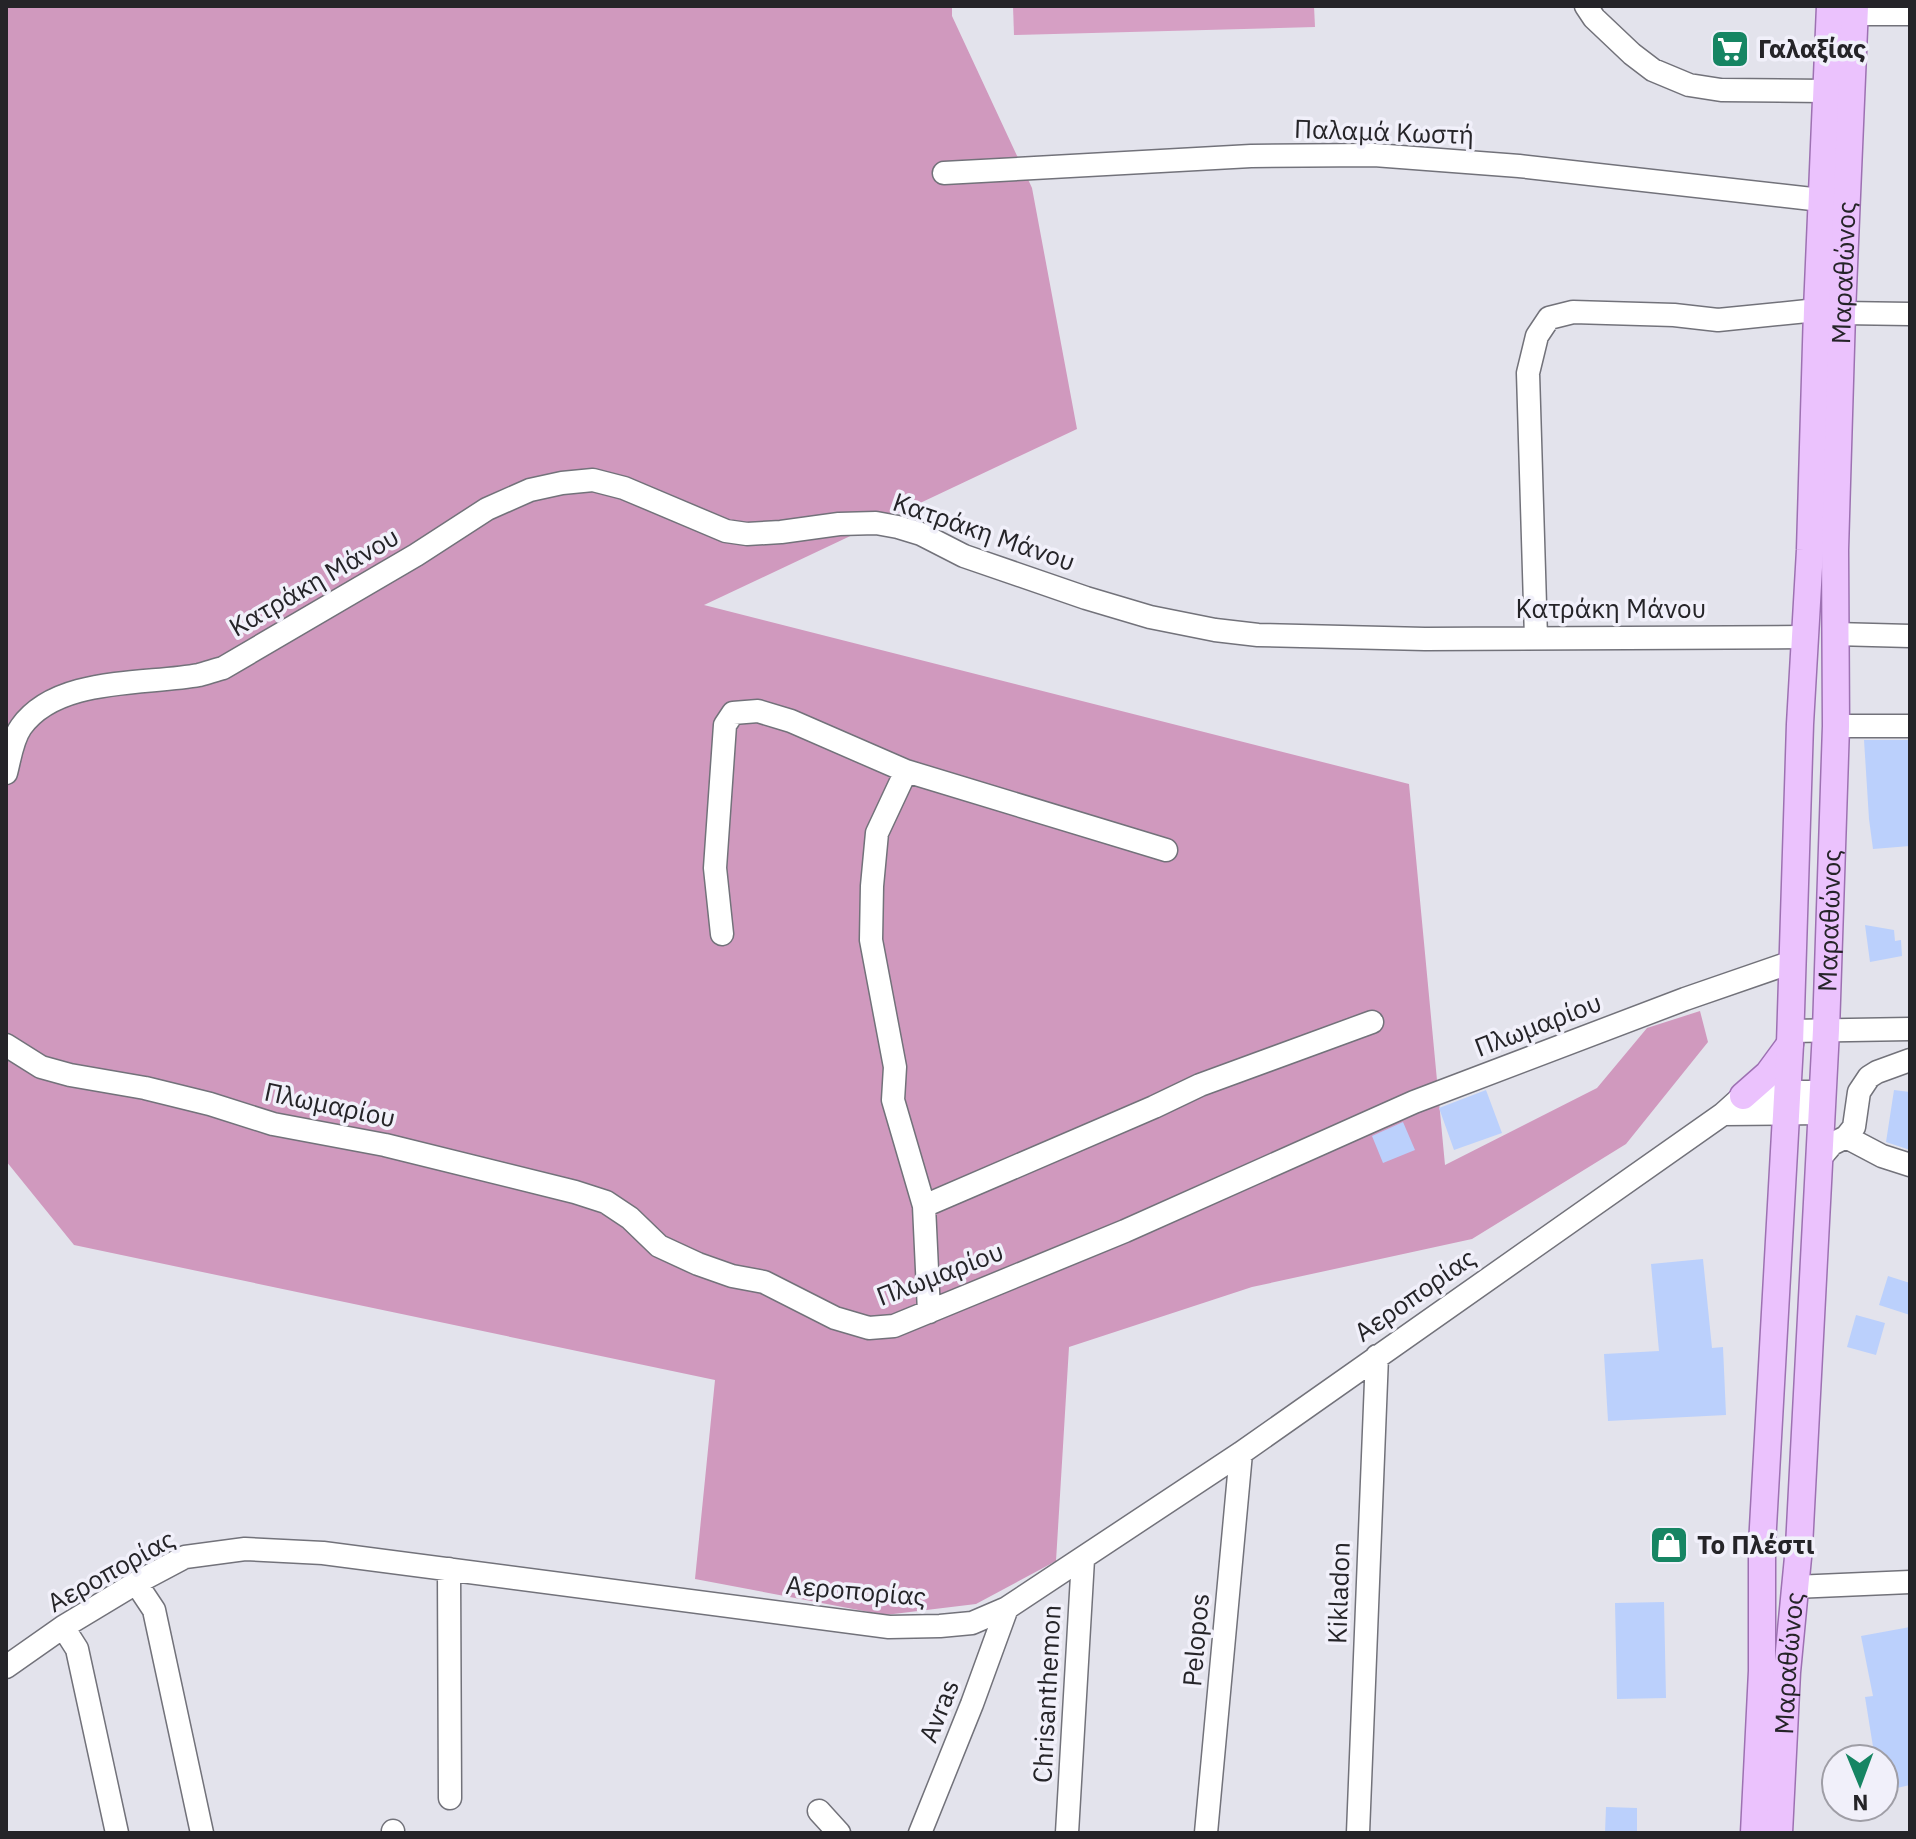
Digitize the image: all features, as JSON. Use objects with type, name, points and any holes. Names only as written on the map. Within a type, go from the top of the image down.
[{"type":"main road","name":"Μαραθώνος","points":[[1779,1833],[1787,1672],[1799,1547],[1820,1158],[1836,726],[1829,312],[1821,200],[1826,91],[1839,9]]},
{"type":"main road","name":"Μαραθώνος","points":[[1754,1833],[1762,1671],[1762,1545],[1790,1038],[1800,724],[1810,534],[1829,312],[1839,9]]},
{"type":"main road","points":[[1743,1096],[1768,1074],[1790,1038]]},
{"type":"street","points":[[1586,6],[1594,18],[1632,54],[1653,70],[1689,85],[1721,90],[1826,91]]},
{"type":"street","points":[[1839,9],[1910,14]]},
{"type":"street","name":"Παλαμά Κωστή","points":[[944,173],[1251,156],[1374,155],[1519,166],[1821,200]]},
{"type":"street","points":[[1536,638],[1528,373],[1537,336],[1549,318],[1573,312],[1674,315],[1718,320],[1829,312],[1910,314]]},
{"type":"street","name":"Κατράκη Μάνου","points":[[6,773],[12,746],[21,727],[40,708],[64,696],[123,682],[199,675],[223,668],[416,555],[487,509],[530,490],[593,480],[624,488],[726,531],[758,533],[876,523],[898,527],[921,534],[964,556],[1086,598],[1150,617],[1215,630],[1308,637],[1805,637]]},
{"type":"street","points":[[1835,634],[1910,636]]},
{"type":"street","points":[[722,934],[715,868],[725,725],[733,713],[758,711],[791,721],[906,771],[1166,850]]},
{"type":"street","points":[[1836,726],[1910,726]]},
{"type":"street","points":[[906,771],[877,833],[871,940],[895,1067],[893,1100],[924,1206],[929,1312]]},
{"type":"street","name":"Πλωμαρίου","points":[[6,1045],[41,1067],[70,1075],[145,1088],[273,1124],[385,1145],[606,1202],[630,1218],[659,1246],[732,1276],[764,1282],[835,1318],[869,1328],[894,1326],[1125,1231],[1414,1102],[1685,999],[1792,962]]},
{"type":"street","points":[[924,1206],[1200,1085],[1372,1022]]},
{"type":"street","points":[[1790,1038],[1826,1030],[1910,1029]]},
{"type":"street","points":[[1820,1158],[1854,1127],[1857,1100],[1863,1084],[1877,1072],[1910,1060]]},
{"type":"street","points":[[1743,1096],[1787,1102],[1821,1102]]},
{"type":"street","name":"Αεροπορίας","points":[[6,1667],[63,1627],[185,1557],[245,1549],[323,1553],[889,1627],[972,1623],[1007,1608],[1241,1453],[1723,1114],[1743,1096]]},
{"type":"street","points":[[1723,1114],[1787,1102]]},
{"type":"street","points":[[1846,1137],[1882,1156],[1910,1165]]},
{"type":"street","name":"Kikladon","points":[[1358,1833],[1377,1356]]},
{"type":"street","name":"Pelopos","points":[[1206,1833],[1241,1453]]},
{"type":"street","name":"Chrisanthemon","points":[[1067,1833],[1083,1559]]},
{"type":"street","points":[[449,1569],[450,1798]]},
{"type":"street","points":[[1794,1587],[1910,1582]]},
{"type":"street","points":[[136,1583],[154,1610],[202,1833]]},
{"type":"street","name":"Avras","points":[[920,1833],[1007,1608]]},
{"type":"street","points":[[63,1627],[77,1649],[117,1833]]},
{"type":"street","points":[[819,1811],[839,1833]]},
{"type":"shaded area","points":[[6,6],[952,6],[952,16],[1032,188],[1077,429],[704,605],[1409,784],[1445,1165],[1597,1088],[1647,1028],[1700,1011],[1708,1042],[1626,1144],[1472,1239],[1252,1287],[1069,1347],[1056,1561],[976,1604],[885,1615],[695,1579],[715,1380],[74,1245],[6,1161]]},
{"type":"shaded area","points":[[1013,6],[1314,6],[1315,27],[1014,35]]},
{"type":"building","points":[[1864,740],[1910,740],[1910,846],[1873,849]]},
{"type":"building","points":[[1865,925],[1894,930],[1895,941],[1901,940],[1902,956],[1870,962]]},
{"type":"building","points":[[1486,1090],[1502,1133],[1454,1150],[1439,1108]]},
{"type":"building","points":[[1894,1090],[1910,1092],[1910,1150],[1886,1142]]},
{"type":"building","points":[[1403,1122],[1415,1150],[1383,1163],[1372,1136]]},
{"type":"building","points":[[1703,1259],[1712,1348],[1723,1347],[1726,1415],[1608,1421],[1604,1354],[1659,1351],[1651,1264]]},
{"type":"building","points":[[1888,1276],[1910,1283],[1910,1315],[1879,1305]]},
{"type":"building","points":[[1856,1315],[1885,1323],[1876,1355],[1847,1347]]},
{"type":"building","points":[[1664,1602],[1666,1698],[1617,1699],[1615,1603]]},
{"type":"building","points":[[1910,1627],[1910,1785],[1900,1787],[1900,1743],[1872,1743],[1865,1697],[1873,1696],[1861,1636]]},
{"type":"building","points":[[1606,1807],[1637,1808],[1637,1833],[1605,1833]]},
{"type":"place","name":"Γαλαξίας","points":[[1730,49]]},
{"type":"place","name":"Το Πλέστι","points":[[1669,1545]]}]
